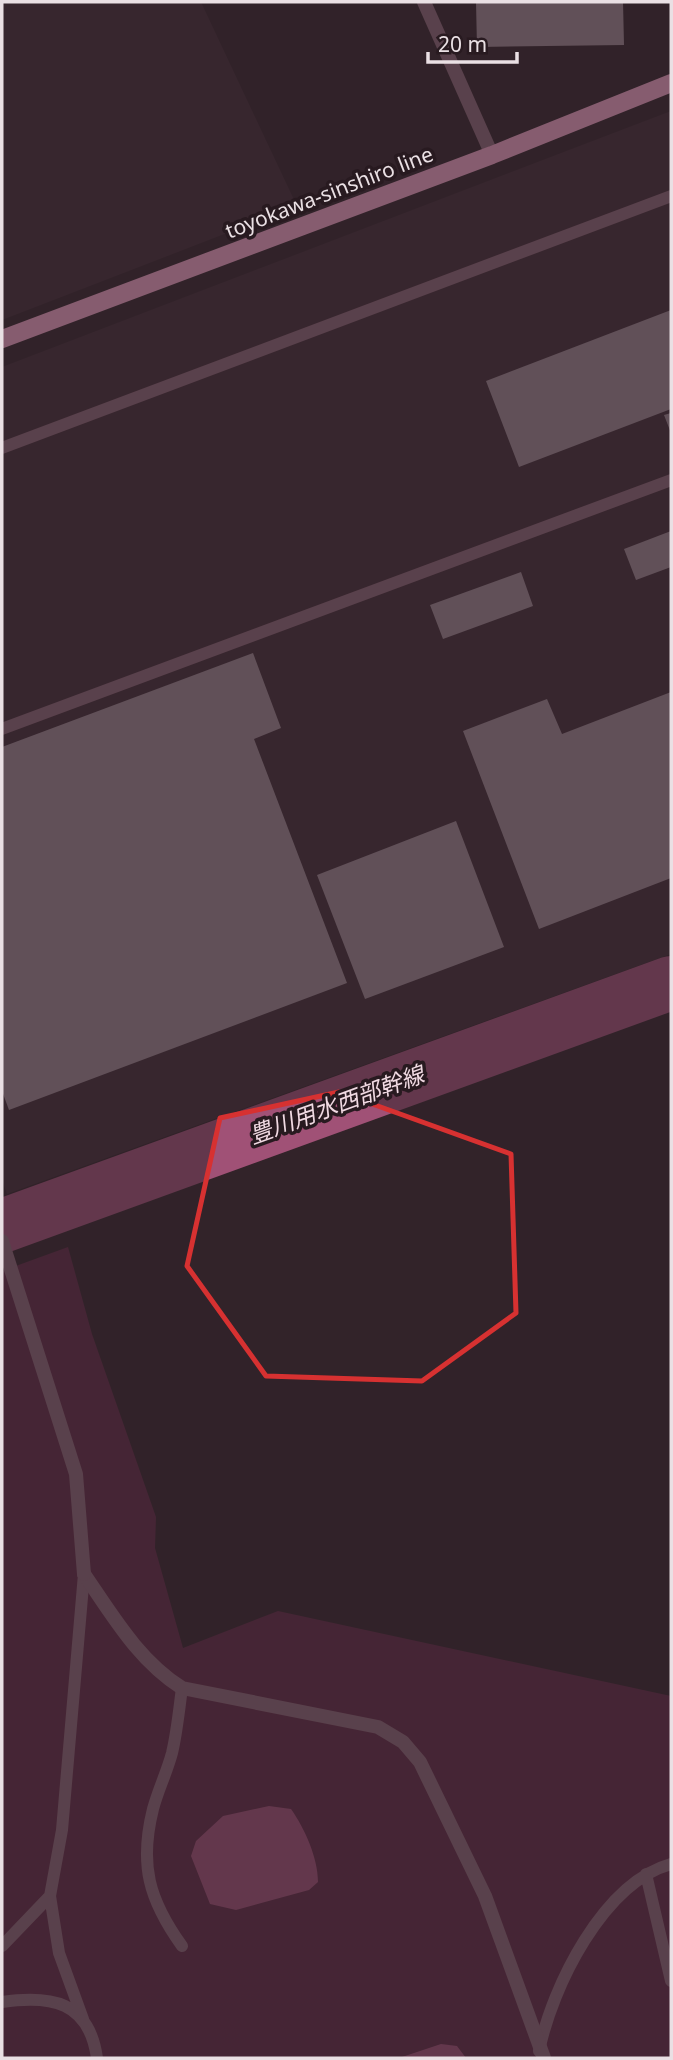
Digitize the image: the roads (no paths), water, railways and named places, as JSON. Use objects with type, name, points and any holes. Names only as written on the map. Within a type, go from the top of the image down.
[{"type":"main road","name":"toyokawa-sinshiro line","points":[[2,339],[492,155],[671,83]]},
{"type":"street","points":[[424,2],[492,155]]},
{"type":"street","points":[[2,1242],[76,1474],[84,1574],[133,1644],[159,1674],[182,1689],[378,1727],[402,1742],[420,1762],[485,1896],[540,2054]]},
{"type":"lane","points":[[2,448],[671,195]]},
{"type":"lane","points":[[2,729],[671,480]]},
{"type":"lane","points":[[84,1574],[62,1830],[50,1896],[59,1953],[83,2019],[94,2038],[97,2058]]},
{"type":"lane","points":[[182,1689],[172,1754],[153,1808],[147,1858],[148,1883],[157,1908],[182,1945]]},
{"type":"lane","points":[[540,2054],[553,2005],[580,1948],[623,1892],[646,1874],[671,1864]]},
{"type":"lane","points":[[646,1874],[671,1981]]},
{"type":"lane","points":[[2,1946],[50,1896]]},
{"type":"lane","points":[[2,2002],[35,1997],[59,2002],[83,2019]]},
{"type":"waterway","name":"豊川用水西部幹線","points":[[2,1226],[671,983]]}]
